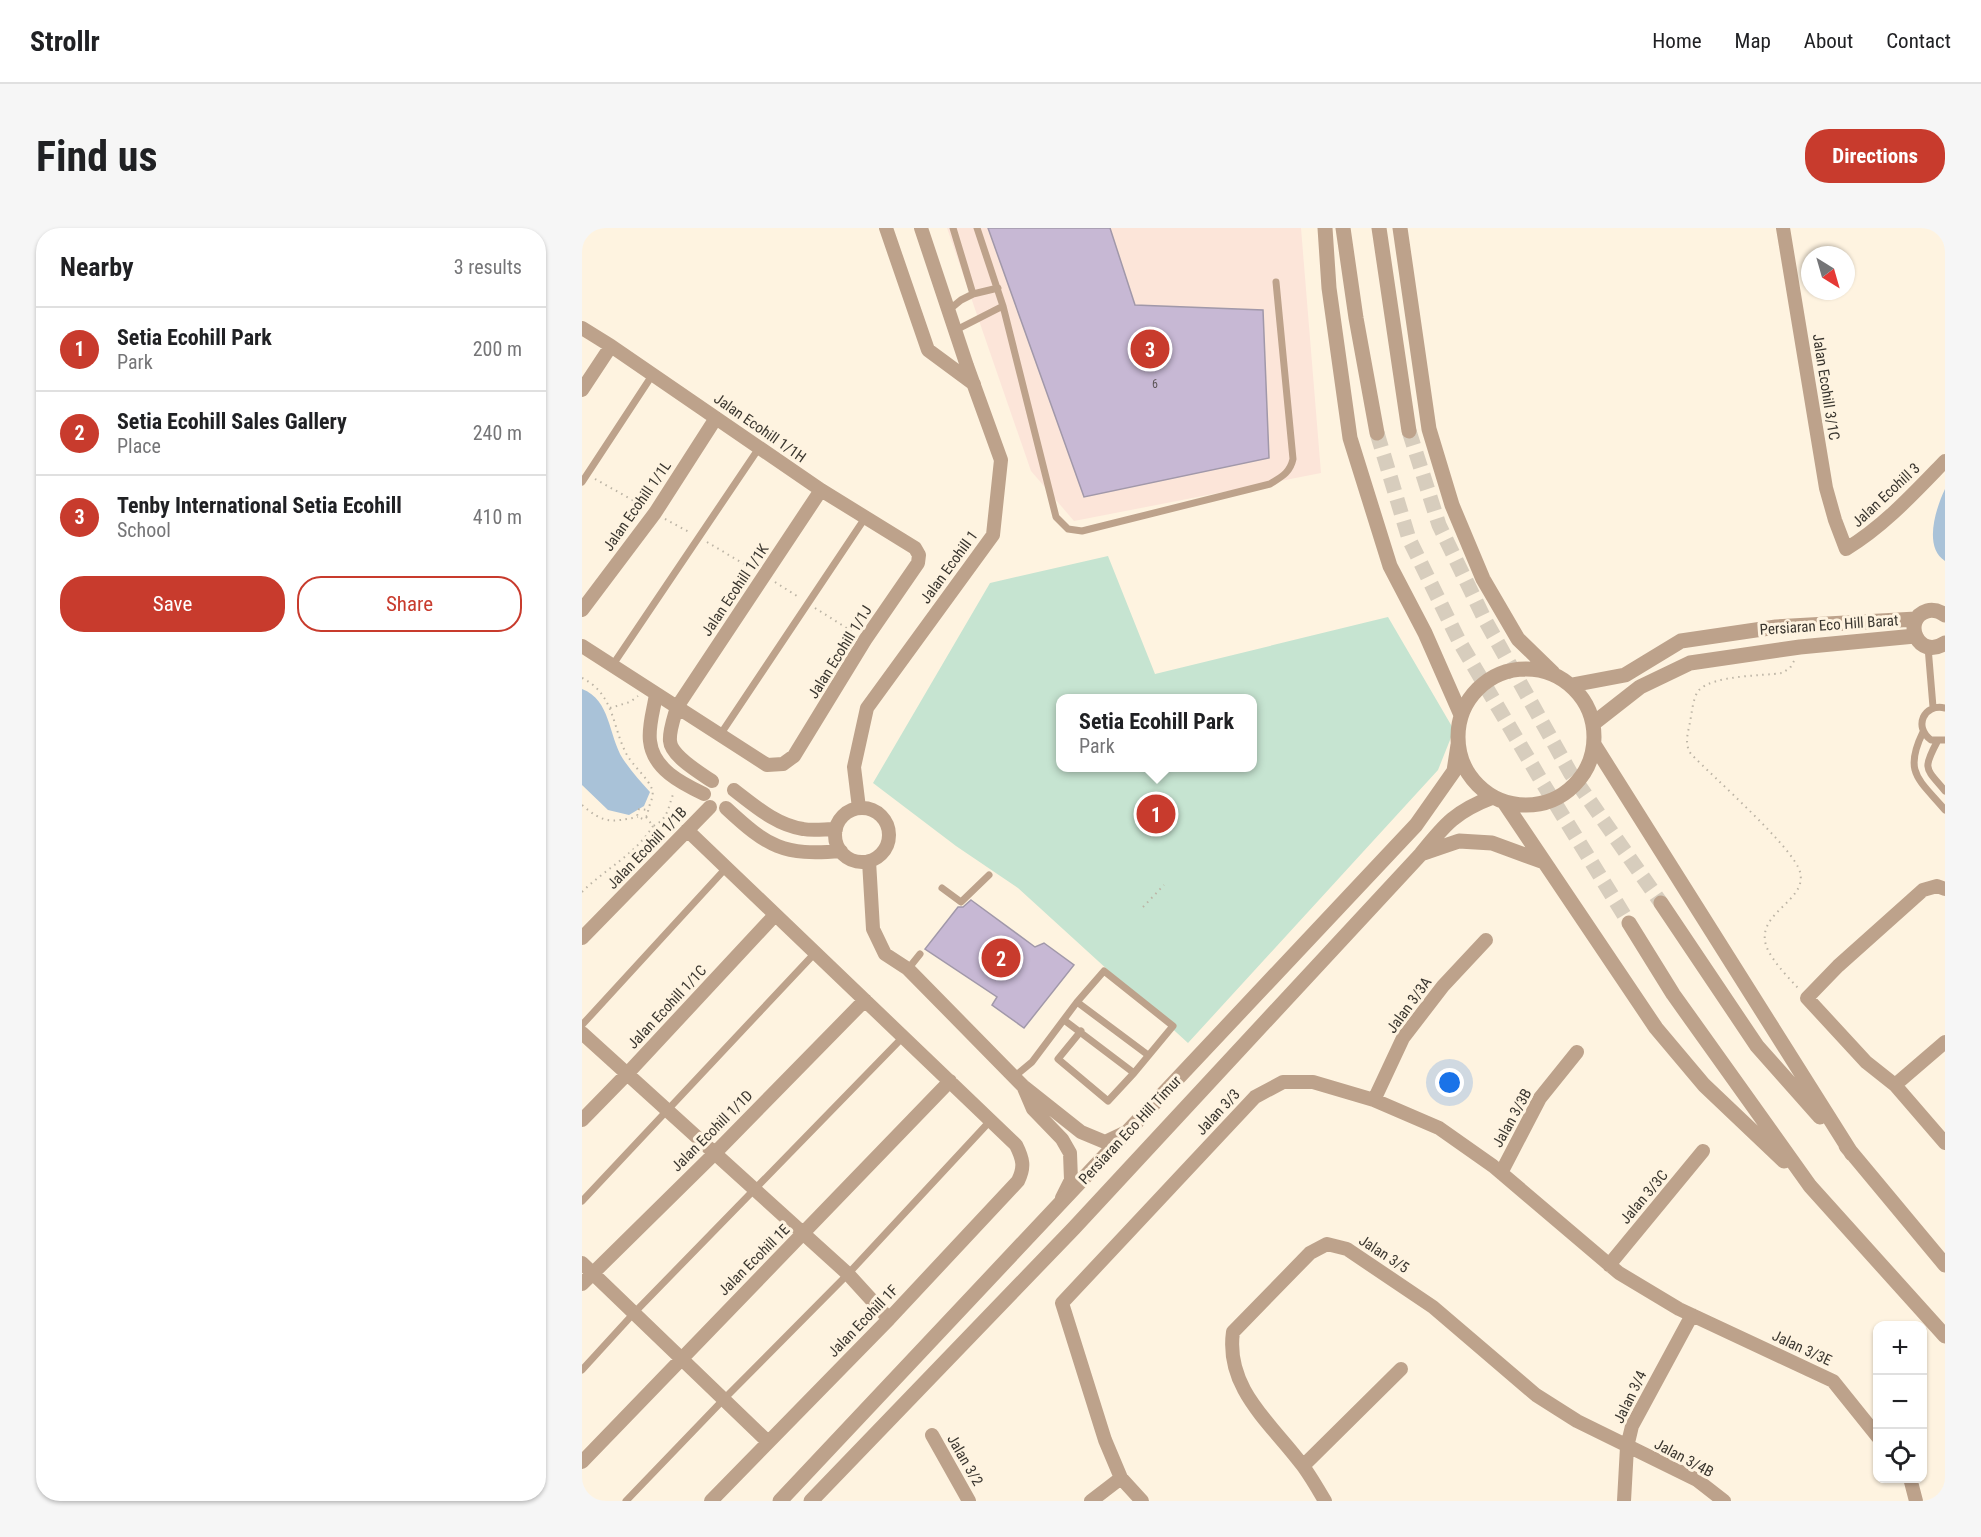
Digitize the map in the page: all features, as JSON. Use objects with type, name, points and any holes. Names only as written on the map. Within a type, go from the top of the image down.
[{"type":"street","points":[[886,228],[928,350],[974,384]]},
{"type":"street","name":"Jalan Ecohill 1","points":[[859,808],[854,767],[867,708],[993,535],[1001,460],[921,228]]},
{"type":"street","points":[[1325,228],[1329,288],[1350,438],[1390,566],[1425,633],[1461,715]]},
{"type":"street","points":[[1343,228],[1356,318],[1377,433]]},
{"type":"street","points":[[1379,228],[1408,431]]},
{"type":"street","points":[[1400,228],[1429,429],[1452,505],[1483,579],[1518,639],[1553,673],[1572,685],[1587,702],[1594,723],[1595,746],[1588,769],[1573,788],[1558,798],[1540,804],[1522,806],[1499,799]]},
{"type":"street","name":"Jalan Ecohill 3/1C","points":[[1784,228],[1826,488],[1834,520],[1846,549]]},
{"type":"street","name":"Jalan Ecohill 1/1H","points":[[582,328],[611,345],[820,490],[915,548],[919,555]]},
{"type":"street","points":[[582,390],[611,345]]},
{"type":"street","name":"Jalan Ecohill 1/1L","points":[[582,610],[655,513],[716,418]]},
{"type":"street","name":"Jalan Ecohill 3","points":[[1846,549],[1866,537],[1886,520],[1945,461]]},
{"type":"street","name":"Jalan Ecohill 1/1K","points":[[712,781],[676,754],[671,747],[669,739],[677,708],[820,490]]},
{"type":"street","name":"Jalan Ecohill 1/1J","points":[[720,735],[767,765],[783,764],[794,756],[865,640],[918,563],[919,555]]},
{"type":"street","name":"Persiaran Eco Hill Barat","points":[[1572,685],[1625,675],[1681,641],[1776,627],[1916,619],[1931,610],[1945,615]]},
{"type":"street","name":"Persiaran Eco Hill Barat","points":[[1916,619],[1915,636],[1928,647]]},
{"type":"street","name":"Persiaran Eco Hill Barat","points":[[1594,723],[1640,687],[1690,663],[1800,647],[1915,636]]},
{"type":"street","points":[[1928,647],[1945,643]]},
{"type":"street","points":[[582,646],[720,735]]},
{"type":"street","points":[[1553,673],[1531,668],[1508,670],[1492,678],[1478,689],[1466,703],[1461,715],[1458,746],[1463,764],[1473,780],[1499,799],[1656,1028],[1704,1084],[1810,1186],[1945,1336]]},
{"type":"street","points":[[652,691],[649,739],[652,755],[662,768],[716,810],[726,808],[733,800],[734,790]]},
{"type":"street","name":"Persiaran Eco Hill Timur","points":[[780,1501],[1416,825],[1454,771],[1458,746]]},
{"type":"street","points":[[1595,746],[1852,1154]]},
{"type":"street","points":[[707,801],[705,787],[712,781],[722,780],[763,813],[788,826],[805,830],[836,829]]},
{"type":"street","name":"Persiaran Eco Hill Timur","points":[[811,1501],[1074,1228],[1421,854],[1444,824],[1473,804],[1499,799]]},
{"type":"street","name":"Jalan Ecohill 1/1B","points":[[582,938],[687,830],[707,801]]},
{"type":"street","points":[[726,808],[762,840],[778,847],[810,854],[841,851]]},
{"type":"street","points":[[859,808],[874,811],[886,822],[887,845],[883,852],[869,861],[854,860],[841,851],[837,844],[836,829],[844,815],[859,808]]},
{"type":"street","points":[[687,830],[991,1120]]},
{"type":"street","points":[[1421,854],[1459,841],[1492,843],[1544,862]]},
{"type":"street","points":[[869,861],[873,929],[885,954],[908,969],[1019,1081],[1081,1132],[1105,1142],[1133,1126]]},
{"type":"street","points":[[1945,889],[1937,886],[1923,890],[1838,966],[1807,998],[1866,1062],[1895,1085],[1945,1143]]},
{"type":"street","points":[[1661,903],[1757,1046],[1945,1265]]},
{"type":"street","name":"Jalan Ecohill 1/1C","points":[[582,1120],[775,915]]},
{"type":"street","points":[[1629,923],[1673,994],[1810,1186]]},
{"type":"street","name":"Jalan 3/3A","points":[[1374,1100],[1403,1038],[1443,987],[1486,940]]},
{"type":"street","name":"Jalan Ecohill 1/1D","points":[[582,1284],[587,1268],[714,1154],[865,1000]]},
{"type":"street","points":[[582,1033],[848,1274],[889,1319]]},
{"type":"street","points":[[1895,1085],[1945,1042]]},
{"type":"street","name":"Jalan 3/3B","points":[[1501,1173],[1539,1098],[1577,1052]]},
{"type":"street","points":[[1019,1081],[1033,1109],[1062,1139],[1070,1153],[1071,1180],[1055,1210]]},
{"type":"street","name":"Jalan Ecohill 1E","points":[[582,1462],[950,1082]]},
{"type":"street","name":"Jalan 3/3","points":[[1142,1501],[1122,1478],[1105,1440],[1062,1303],[1255,1097],[1283,1082],[1313,1082],[1374,1100],[1439,1128],[1501,1173],[1619,1273],[1679,1309]]},
{"type":"street","name":"Jalan Ecohill 1F","points":[[711,1501],[767,1441],[889,1319],[1018,1181],[1024,1168],[1022,1157],[1016,1145],[991,1120]]},
{"type":"street","name":"Jalan 3/3C","points":[[1609,1264],[1703,1151]]},
{"type":"street","name":"Jalan 3/5","points":[[1325,1501],[1303,1466],[1247,1396],[1234,1367],[1231,1349],[1233,1332],[1310,1252],[1327,1244],[1347,1249],[1433,1307],[1536,1395],[1577,1421],[1627,1447]]},
{"type":"street","points":[[587,1268],[767,1441]]},
{"type":"street","name":"Jalan 3/3E","points":[[1679,1309],[1833,1381],[1873,1431]]},
{"type":"street","name":"Jalan 3/4","points":[[1624,1501],[1627,1447],[1632,1426],[1692,1315]]},
{"type":"street","points":[[1303,1466],[1401,1369]]},
{"type":"street","name":"Jalan 3/2","points":[[932,1435],[969,1501]]},
{"type":"street","name":"Jalan 3/4B","points":[[1627,1447],[1697,1480],[1724,1501]]},
{"type":"street","points":[[1091,1501],[1122,1478]]},
{"type":"street","points":[[1911,1483],[1916,1501]]},
{"type":"lane","points":[[953,228],[973,294]]},
{"type":"lane","points":[[977,228],[1003,306],[1056,517],[1068,529],[1082,531],[1270,484],[1285,476],[1293,459],[1276,282]]},
{"type":"lane","points":[[950,309],[960,300],[973,294],[998,288]]},
{"type":"lane","points":[[956,330],[1003,306]]},
{"type":"lane","points":[[582,482],[653,375]]},
{"type":"lane","points":[[612,666],[759,448]]},
{"type":"lane","points":[[720,735],[866,518]]},
{"type":"lane","points":[[1928,647],[1933,707]]},
{"type":"lane","points":[[1945,708],[1933,707],[1924,715],[1921,726],[1923,732],[1931,740],[1937,742],[1945,740]]},
{"type":"lane","points":[[1923,732],[1913,755],[1915,775],[1945,810]]},
{"type":"lane","points":[[1937,742],[1927,764],[1928,771],[1945,791]]},
{"type":"lane","points":[[582,1025],[726,868]]},
{"type":"lane","points":[[942,888],[961,902],[989,875]]},
{"type":"lane","points":[[582,1201],[815,953]]},
{"type":"lane","points":[[908,969],[920,954]]},
{"type":"lane","points":[[1019,1081],[1077,1002],[1104,971],[1173,1026],[1108,1101],[1058,1059],[1081,1031]]},
{"type":"lane","points":[[1077,1002],[1148,1056]]},
{"type":"lane","points":[[1064,1020],[1134,1073]]},
{"type":"lane","points":[[582,1370],[634,1312],[903,1036]]},
{"type":"lane","points":[[626,1501],[723,1399],[848,1274],[991,1120]]},
{"type":"path","points":[[587,475],[765,576],[865,640]]},
{"type":"path","points":[[1800,647],[1792,665],[1782,673],[1722,680],[1702,687],[1696,695],[1686,738],[1691,754],[1786,849],[1799,869],[1801,878],[1797,890],[1769,922],[1764,936],[1774,961],[1807,998]]},
{"type":"path","points":[[582,678],[589,681],[605,698],[627,754],[653,790],[646,818]]},
{"type":"path","points":[[610,708],[630,702],[652,691]]},
{"type":"path","points":[[582,892],[618,864],[653,826],[666,817],[673,793],[678,790]]},
{"type":"path","points":[[582,805],[605,821],[614,822],[638,817],[646,818],[653,826]]},
{"type":"path","points":[[638,817],[639,809],[647,810]]},
{"type":"path","points":[[1143,907],[1164,885]]},
{"type":"shaded area","points":[[947,228],[1301,228],[1321,473],[1074,521],[1031,471]]},
{"type":"green space","points":[[1108,556],[1155,674],[1388,617],[1454,730],[1438,770],[1188,1043],[1018,888],[956,846],[873,783],[990,583]]},
{"type":"water","points":[[1945,489],[1945,561],[1934,547],[1933,527]]},
{"type":"water","points":[[582,689],[599,701],[623,759],[650,792],[644,806],[629,815],[608,810],[582,785]]},
{"type":"building","points":[[988,228],[1110,228],[1135,305],[1263,310],[1269,458],[1084,497]]},
{"type":"building","points":[[971,900],[1035,947],[1044,943],[1074,965],[1024,1028],[992,1005],[997,997],[925,949],[958,907],[963,907]]},
{"type":"tunnel","points":[[1409,431],[1439,525],[1485,620],[1571,774],[1661,903]]},
{"type":"tunnel","points":[[1377,433],[1409,539],[1459,641],[1629,923]]},
{"type":"place","name":"Tenby International Setia Ecohill","points":[[1150,349]]},
{"type":"place","name":"Setia Ecohill Park","points":[[1156,814]]},
{"type":"place","name":"Setia Ecohill Sales Gallery","points":[[1001,958]]}]
